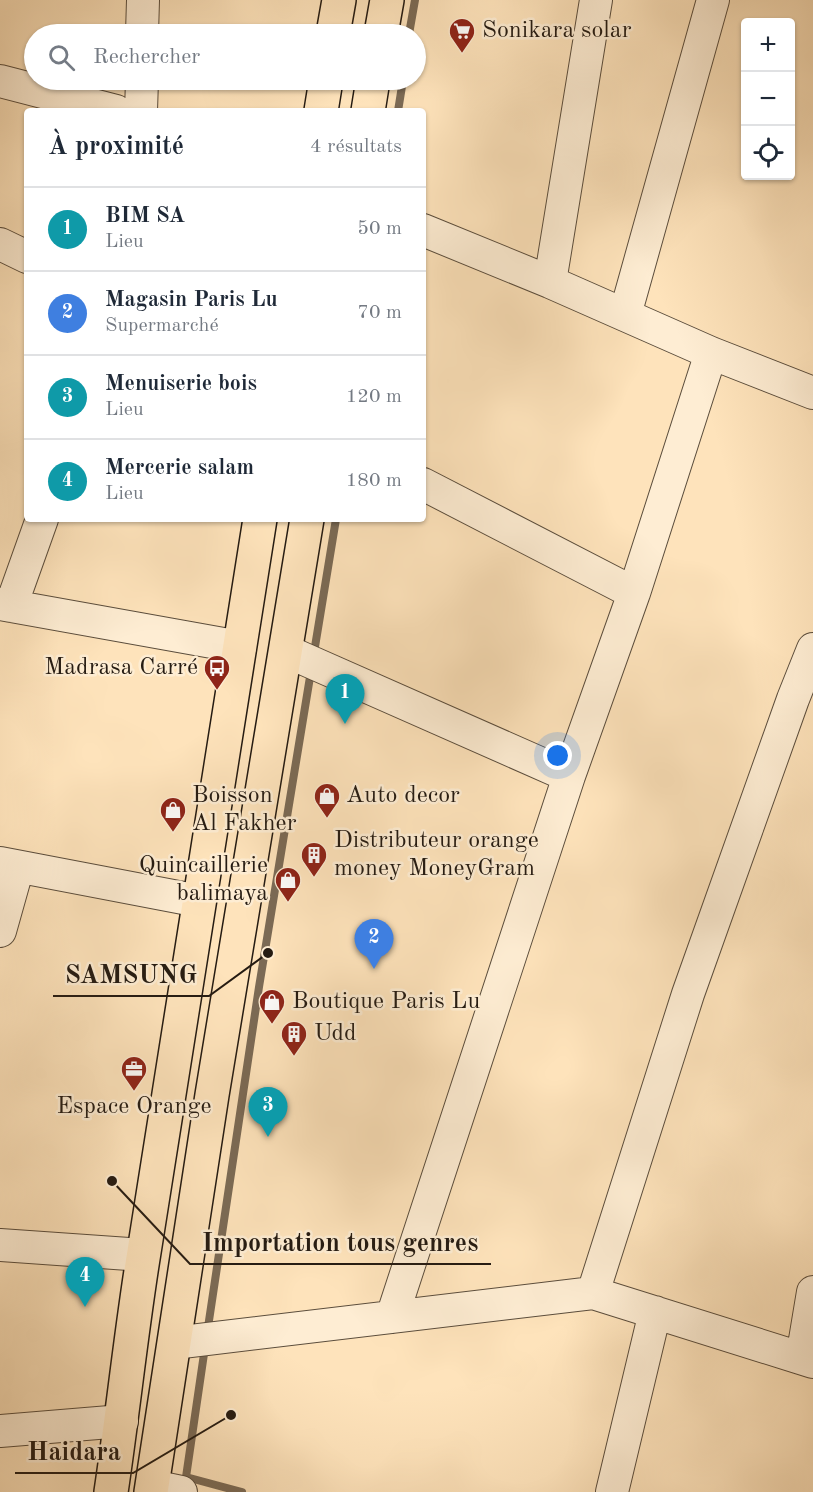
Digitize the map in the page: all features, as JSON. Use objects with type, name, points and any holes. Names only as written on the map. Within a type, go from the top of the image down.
[{"type":"main road","points":[[335,24],[339,0]]},
{"type":"main road","points":[[383,24],[387,0]]},
{"type":"main road","points":[[321,108],[324,90]]},
{"type":"main road","points":[[369,108],[372,90]]},
{"type":"main road","points":[[111,1492],[143,1255],[260,522]]},
{"type":"main road","points":[[161,1490],[174,1343],[212,1095],[307,522]]},
{"type":"street","points":[[142,24],[143,0]]},
{"type":"street","points":[[550,282],[596,0]]},
{"type":"street","points":[[625,315],[713,0]]},
{"type":"street","points":[[0,81],[24,87]]},
{"type":"street","points":[[35,90],[104,108]]},
{"type":"street","points":[[141,108],[142,90]]},
{"type":"street","points":[[426,231],[550,282],[711,353],[813,393]]},
{"type":"street","points":[[0,244],[24,256]]},
{"type":"street","points":[[392,1317],[569,776],[634,593],[711,353]]},
{"type":"street","points":[[426,486],[634,593]]},
{"type":"street","points":[[41,522],[5,605],[240,647]]},
{"type":"street","points":[[593,1293],[688,994],[803,701],[813,649]]},
{"type":"street","points":[[286,651],[569,776]]},
{"type":"street","points":[[0,932],[9,865],[199,901]]},
{"type":"street","points":[[0,1245],[143,1255]]},
{"type":"street","points":[[174,1343],[593,1293],[807,1360],[813,1292]]},
{"type":"street","points":[[612,1492],[655,1312]]},
{"type":"street","points":[[0,1431],[122,1421]]},
{"type":"waterway","points":[[411,24],[415,0]]},
{"type":"waterway","points":[[398,108],[401,90]]},
{"type":"waterway","points":[[207,1334],[259,987],[336,522]]},
{"type":"waterway","points":[[186,1477],[205,1347]]},
{"type":"waterway","points":[[185,1480],[186,1477],[242,1492]]},
{"type":"place","name":"Sonikara solar","points":[[462,54]]},
{"type":"place","name":"Madrasa Carré","points":[[217,691]]},
{"type":"place","name":"BIM SA","points":[[345,724]]},
{"type":"place","name":"Auto decor","points":[[327,819]]},
{"type":"place","name":"Boisson Al Fakher","points":[[173,833]]},
{"type":"place","name":"Distributeur orange money MoneyGram","points":[[314,878]]},
{"type":"place","name":"Quincaillerie balimaya","points":[[288,903]]},
{"type":"place","name":"SAMSUNG","points":[[268,953]]},
{"type":"place","name":"Magasin Paris Lu","points":[[374,969]]},
{"type":"place","name":"Boutique Paris Lu","points":[[272,1025]]},
{"type":"place","name":"Udd","points":[[294,1057]]},
{"type":"place","name":"Espace Orange","points":[[134,1092]]},
{"type":"place","name":"Menuiserie bois","points":[[268,1137]]},
{"type":"place","name":"Importation tous genres","points":[[112,1181]]},
{"type":"place","name":"Mercerie salam","points":[[85,1307]]},
{"type":"place","name":"Haidara","points":[[231,1415]]}]
